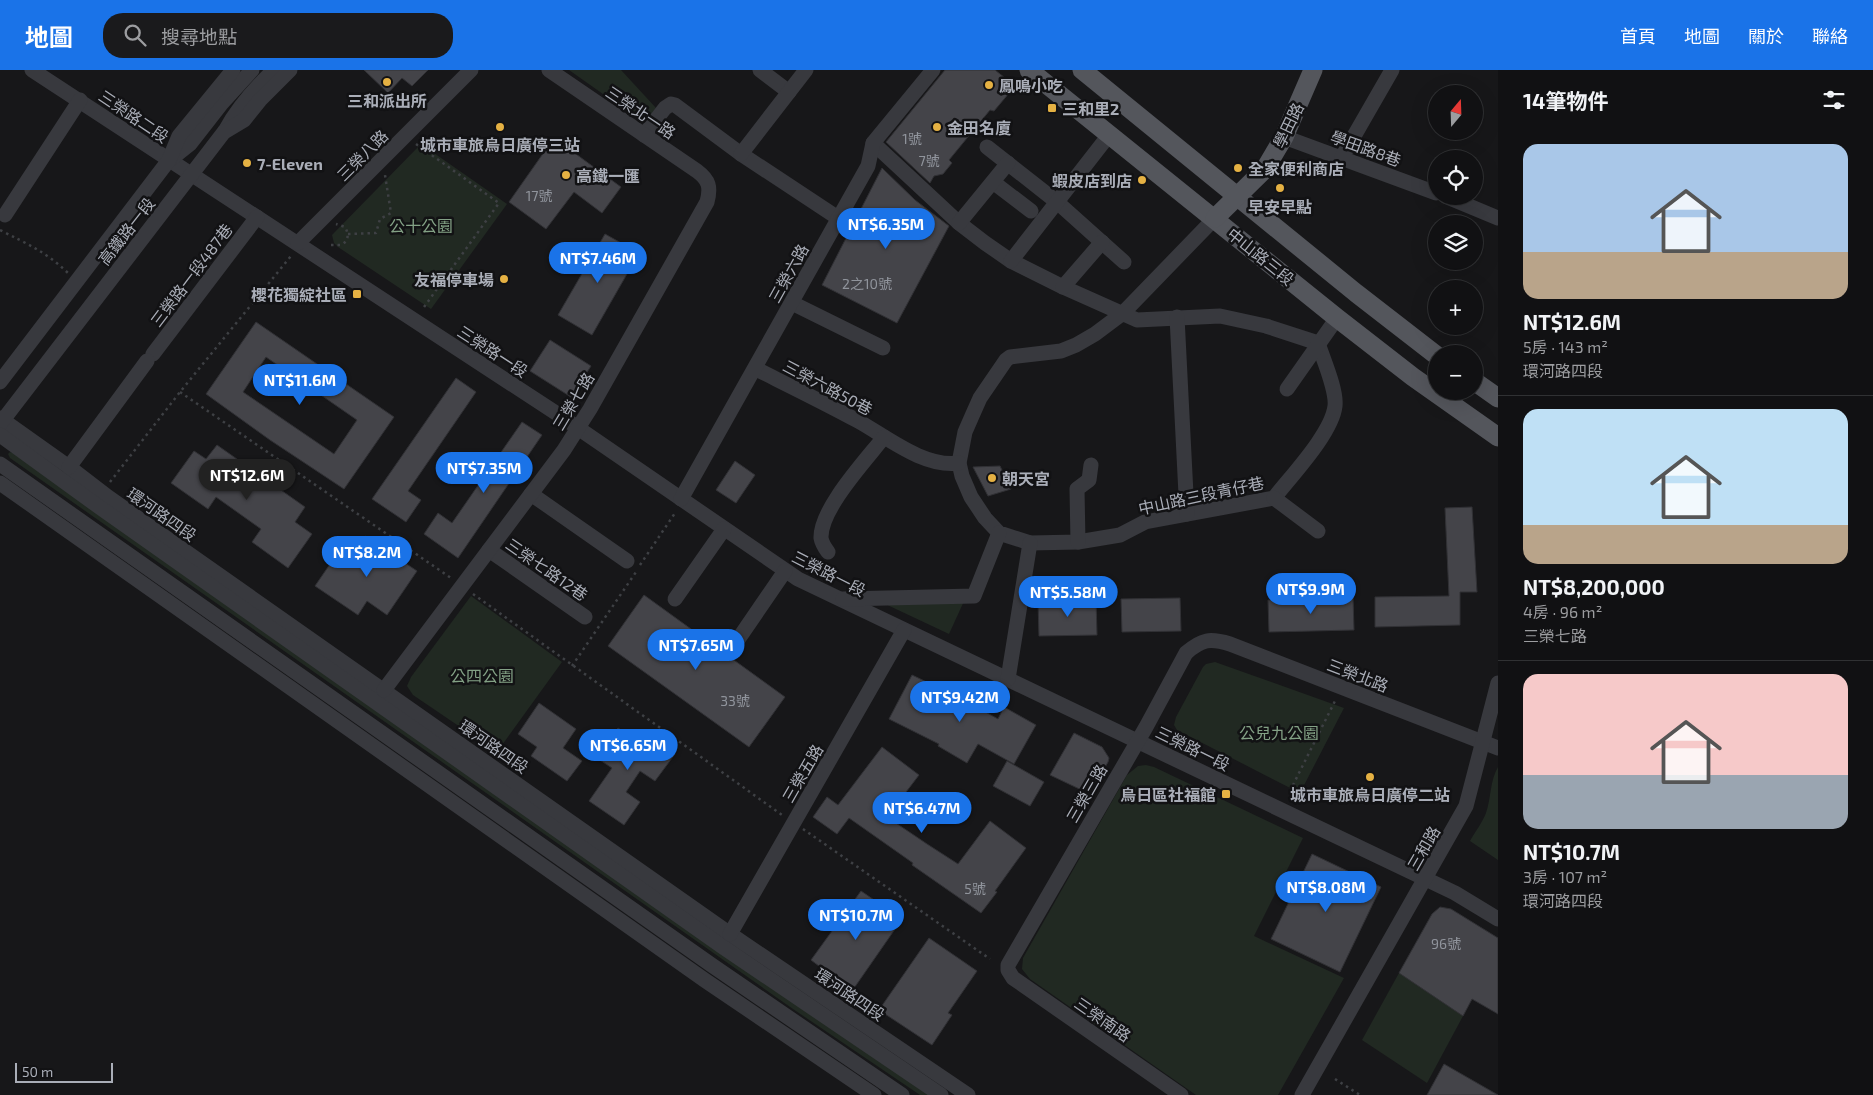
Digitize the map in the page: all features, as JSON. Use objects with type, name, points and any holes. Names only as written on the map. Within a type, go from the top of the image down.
[{"type":"main road","name":"中山路三段","points":[[1029,70],[1337,318],[1413,377],[1498,437]]},
{"type":"main road","name":"中山路三段","points":[[1082,70],[1356,294],[1428,350]]},
{"type":"main road","name":"學田路","points":[[1215,218],[1265,169],[1284,137],[1313,70]]},
{"type":"main road","points":[[1483,387],[1498,398]]},
{"type":"street","name":"三榮路二段","points":[[32,70],[191,175]]},
{"type":"street","name":"高鐵路一段","points":[[0,382],[169,160],[179,136],[233,70]]},
{"type":"street","points":[[169,160],[190,144],[222,102],[252,70]]},
{"type":"street","points":[[224,132],[235,113],[251,92],[274,70]]},
{"type":"street","name":"高鐵路一段","points":[[1,424],[224,132],[244,120],[260,100],[290,70]]},
{"type":"street","name":"三榮八路","points":[[294,249],[471,70]]},
{"type":"street","name":"三榮北一路","points":[[549,70],[697,171],[705,177],[710,186]]},
{"type":"street","points":[[760,70],[789,92]]},
{"type":"street","points":[[741,154],[806,70]]},
{"type":"street","name":"三榮六路","points":[[678,506],[868,166],[873,143],[933,70]]},
{"type":"street","points":[[1342,157],[1392,70]]},
{"type":"street","points":[[5,215],[80,100]]},
{"type":"street","points":[[644,135],[665,108],[675,104],[741,154],[838,218]]},
{"type":"street","points":[[1011,261],[1109,135]]},
{"type":"street","name":"學田路8巷","points":[[1284,137],[1428,189]]},
{"type":"street","points":[[873,143],[959,223],[1011,261],[1063,287],[1137,320],[1220,316],[1266,326],[1318,344]]},
{"type":"street","points":[[987,146],[1057,202],[1124,262]]},
{"type":"street","points":[[959,223],[1008,163]]},
{"type":"street","name":"三榮路一段","points":[[191,175],[257,217],[294,249],[578,428],[678,506],[724,529],[785,571],[839,599],[1454,893],[1498,919]]},
{"type":"street","points":[[993,182],[1030,211]]},
{"type":"street","name":"三榮七路","points":[[384,690],[564,450],[707,202],[710,186]]},
{"type":"street","points":[[1467,205],[1498,218]]},
{"type":"street","name":"三榮路一段487巷","points":[[69,467],[257,217]]},
{"type":"street","points":[[839,599],[974,596],[999,533],[985,518],[972,497],[962,476],[959,463],[965,432],[980,398],[1010,357],[1061,351],[1076,345],[1123,313],[1215,218]]},
{"type":"street","points":[[1063,287],[1102,242]]},
{"type":"street","points":[[792,303],[883,348]]},
{"type":"street","points":[[1177,317],[1187,514]]},
{"type":"street","points":[[1286,389],[1337,318]]},
{"type":"street","name":"中山路三段青仔巷","points":[[999,533],[1030,543],[1078,542],[1120,534],[1145,522],[1274,498],[1330,424],[1336,404],[1330,376],[1318,344]]},
{"type":"street","name":"三榮六路50巷","points":[[756,369],[860,422],[896,445],[940,463],[959,463]]},
{"type":"street","name":"環河路四段","points":[[1,424],[69,467],[108,497],[730,934],[968,1095]]},
{"type":"street","name":"環河路四段","points":[[1,424],[102,509],[715,941],[941,1095]]},
{"type":"street","points":[[828,552],[822,544],[821,537],[835,501],[884,437]]},
{"type":"street","points":[[0,464],[705,961],[902,1095]]},
{"type":"street","points":[[1078,542],[1077,489],[1089,480],[1091,465]]},
{"type":"street","points":[[0,483],[706,981],[874,1095]]},
{"type":"street","points":[[531,494],[627,561]]},
{"type":"street","points":[[1274,498],[1318,531]]},
{"type":"street","points":[[675,600],[724,529]]},
{"type":"street","points":[[1008,679],[1030,543]]},
{"type":"street","name":"三榮七路12巷","points":[[489,550],[584,617]]},
{"type":"street","points":[[737,641],[785,571]]},
{"type":"street","name":"三榮五路","points":[[730,934],[904,630]]},
{"type":"street","name":"三榮北路","points":[[1204,641],[1216,640],[1230,644],[1498,748]]},
{"type":"street","name":"三榮三路","points":[[1008,970],[1010,960],[1186,653],[1204,641]]},
{"type":"street","name":"三和路","points":[[1302,1095],[1466,806],[1498,683]]},
{"type":"street","name":"三榮南路","points":[[1008,970],[1012,978],[1181,1095]]},
{"type":"path","points":[[416,144],[499,203],[424,308]]},
{"type":"path","points":[[348,234],[376,232],[380,219],[391,213],[385,175]]},
{"type":"path","points":[[331,244],[341,245],[345,243],[348,234],[345,227],[336,224]]},
{"type":"path","points":[[0,230],[53,259],[68,273]]},
{"type":"path","points":[[110,482],[294,249]]},
{"type":"path","points":[[180,392],[453,580]]},
{"type":"path","points":[[572,666],[678,506]]},
{"type":"path","points":[[470,591],[782,815]]},
{"type":"path","points":[[1290,791],[1335,701]]},
{"type":"path","points":[[802,829],[990,959]]},
{"type":"path","points":[[1335,1079],[1360,1095]]},
{"type":"green space","points":[[569,70],[621,70],[656,108],[644,123]]},
{"type":"green space","name":"公十公園","points":[[421,144],[507,204],[431,309],[338,247],[334,243],[332,235]]},
{"type":"green space","points":[[10,452],[931,1095],[920,1095],[793,1009],[10,458],[8,454]]},
{"type":"green space","name":"公四公園","points":[[471,596],[562,662],[497,752],[413,695],[407,686],[411,677]]},
{"type":"green space","points":[[965,599],[949,634],[881,602]]},
{"type":"green space","name":"公兒九公園","points":[[1215,662],[1344,708],[1300,793],[1177,730],[1174,725],[1176,717],[1203,667],[1206,664]]},
{"type":"green space","points":[[1138,766],[1154,767],[1303,838],[1254,936],[1344,978],[1278,1095],[1196,1095],[1030,979],[1022,969],[1023,958],[1127,775]]},
{"type":"green space","points":[[1498,767],[1498,860],[1470,841],[1486,813],[1493,778]]},
{"type":"green space","points":[[1399,973],[1463,1016],[1427,1083],[1362,1040]]},
{"type":"building","name":"三和派出所","points":[[364,70],[428,70],[412,86],[402,78],[388,93]]},
{"type":"building","name":"金田名廈","points":[[945,70],[995,70],[1015,86],[994,111],[990,110],[949,160],[952,163],[943,174],[934,176],[930,183],[886,142]]},
{"type":"building","name":"高鐵一匯","points":[[554,138],[621,187],[602,213],[574,192],[546,229],[509,202]]},
{"type":"building","points":[[882,168],[915,200],[949,226],[897,323],[822,285]]},
{"type":"building","points":[[605,234],[639,253],[592,335],[558,315]]},
{"type":"building","points":[[256,322],[394,417],[344,489],[270,440],[206,394]],"holes":[[[266,357],[357,420],[334,454],[243,392]]]},
{"type":"building","points":[[550,340],[591,366],[571,397],[530,371]]},
{"type":"building","points":[[456,378],[476,392],[408,491],[421,500],[406,522],[372,499]]},
{"type":"building","points":[[522,422],[542,435],[458,558],[424,534],[438,513],[452,523]]},
{"type":"building","points":[[217,445],[305,507],[295,522],[312,534],[288,568],[252,542],[261,529],[216,497],[208,509],[171,483],[194,451],[206,459]]},
{"type":"building","points":[[735,461],[755,475],[736,503],[716,490]]},
{"type":"building","name":"朝天宮","points":[[1000,466],[1011,489],[988,496],[973,467]]},
{"type":"building","points":[[1472,507],[1477,592],[1460,592],[1460,625],[1375,627],[1375,597],[1449,596],[1445,508]]},
{"type":"building","points":[[365,536],[417,571],[387,615],[367,601],[358,615],[315,586],[339,551],[350,558]]},
{"type":"building","points":[[644,595],[785,697],[749,747],[608,646]]},
{"type":"building","points":[[1180,598],[1181,631],[1122,632],[1121,599]]},
{"type":"building","points":[[1353,598],[1354,630],[1269,632],[1268,600]]},
{"type":"building","points":[[1096,600],[1097,635],[1039,636],[1038,601]]},
{"type":"building","points":[[912,675],[998,719],[1004,707],[1036,725],[1014,764],[978,744],[967,763],[938,746],[939,744],[889,719]]},
{"type":"building","points":[[539,703],[576,729],[563,748],[582,761],[567,781],[531,756],[537,747],[518,734]]},
{"type":"building","points":[[618,728],[636,740],[642,731],[675,754],[655,781],[640,771],[626,792],[640,802],[624,825],[589,801],[612,768],[597,758]]},
{"type":"building","points":[[1074,733],[1102,747],[1109,758],[1090,794],[1050,775]]},
{"type":"building","points":[[882,747],[919,775],[887,817],[958,864],[990,821],[1026,848],[981,913],[849,818],[837,834],[813,817],[827,797],[838,805]]},
{"type":"building","points":[[1007,761],[1044,782],[1030,806],[993,786]]},
{"type":"building","points":[[1312,854],[1381,887],[1340,972],[1271,939]]},
{"type":"building","points":[[861,891],[902,919],[852,991],[811,960]]},
{"type":"building","points":[[1440,907],[1451,909],[1498,938],[1498,1014],[1472,999],[1463,1016],[1399,973],[1432,914]]},
{"type":"building","points":[[929,938],[977,971],[948,1013],[952,1015],[932,1045],[879,1010]]},
{"type":"building","points":[[1444,1064],[1498,1095],[1427,1095]]},
{"type":"place","name":"三和派出所","points":[[387,82]]},
{"type":"place","name":"鳳鳴小吃","points":[[989,85]]},
{"type":"place","name":"三和里2","points":[[1052,108]]},
{"type":"place","name":"城市車旅烏日廣停三站","points":[[500,127]]},
{"type":"place","name":"金田名廈","points":[[937,127]]},
{"type":"place","name":"7-Eleven","points":[[247,163]]},
{"type":"place","name":"全家便利商店","points":[[1238,168]]},
{"type":"place","name":"高鐵一匯","points":[[566,175]]},
{"type":"place","name":"蝦皮店到店","points":[[1142,180]]},
{"type":"place","name":"早安早點","points":[[1280,188]]},
{"type":"place","name":"友福停車場","points":[[504,279]]},
{"type":"place","name":"櫻花獨綻社區","points":[[357,294]]},
{"type":"place","name":"朝天宮","points":[[992,478]]},
{"type":"place","name":"城市車旅烏日廣停二站","points":[[1370,777]]},
{"type":"place","name":"烏日區社福館","points":[[1226,794]]}]
